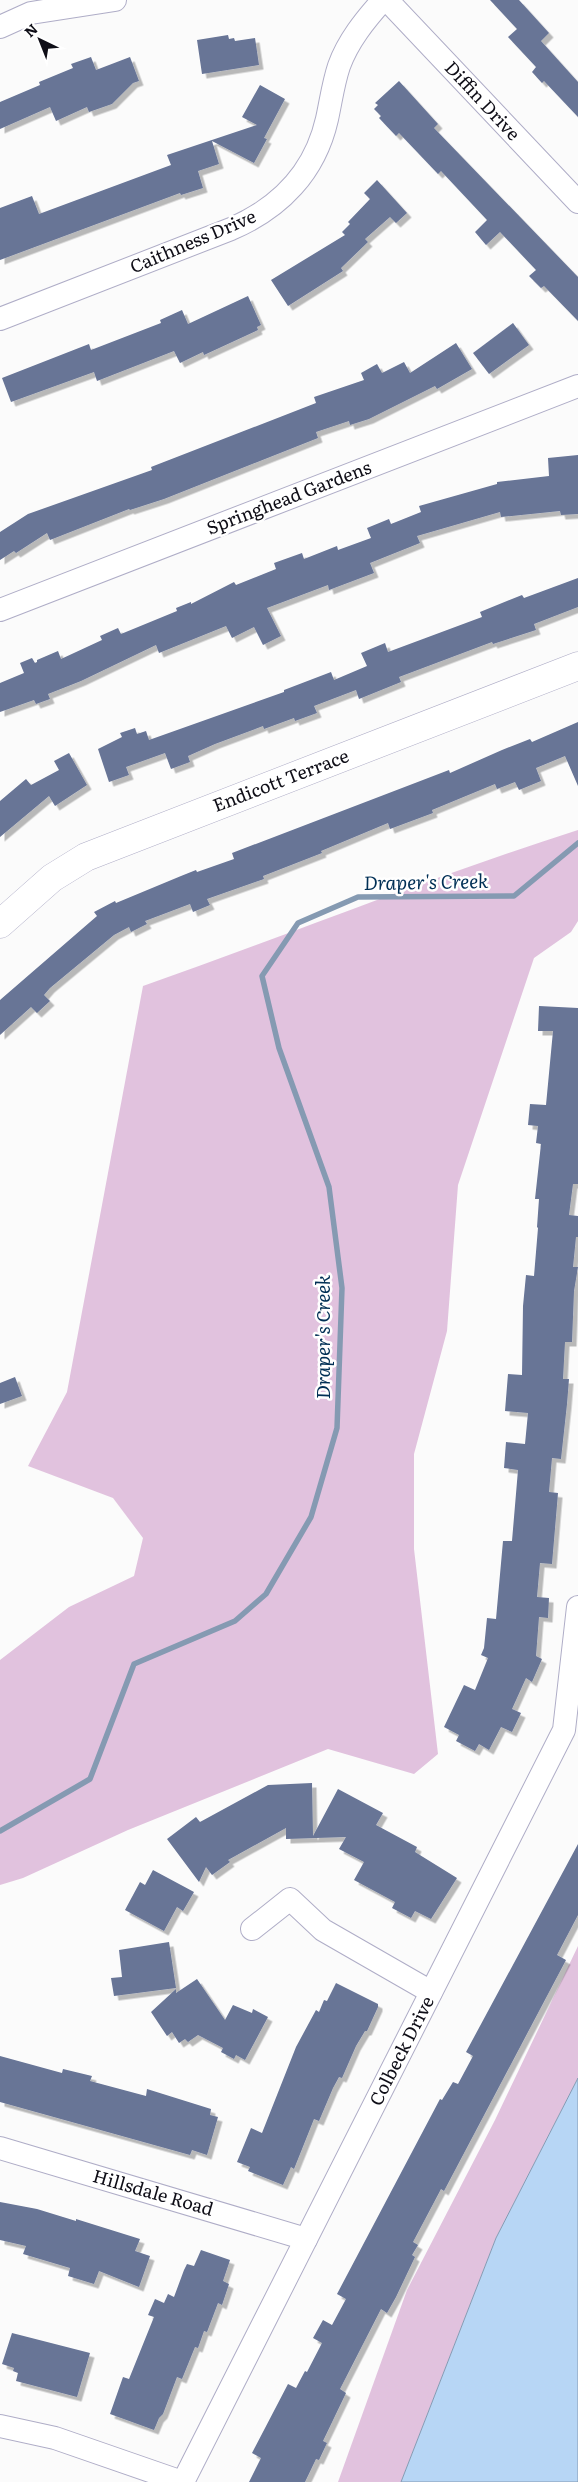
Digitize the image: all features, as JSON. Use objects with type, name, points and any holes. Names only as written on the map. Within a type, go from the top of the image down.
[{"type":"street","points":[[0,27],[25,6],[115,0]]},
{"type":"street","name":"Diffin Drive","points":[[385,0],[578,202]]},
{"type":"street","name":"Caithness Drive","points":[[0,319],[251,221],[270,209],[301,178],[312,159],[321,139],[331,91],[339,65],[351,40],[366,18],[385,0]]},
{"type":"street","name":"Springhead Gardens","points":[[0,610],[578,386]]},
{"type":"street","name":"Endicott Terrace","points":[[0,924],[52,878],[86,857],[578,666]]},
{"type":"street","name":"Colbeck Drive","points":[[182,2482],[564,1730],[578,1607]]},
{"type":"street","points":[[252,1929],[290,1900],[323,1930],[432,1992]]},
{"type":"street","name":"Hillsdale Road","points":[[0,2148],[306,2239]]},
{"type":"street","points":[[0,2426],[55,2438],[182,2482]]},
{"type":"shaded area","points":[[578,830],[578,921],[571,932],[534,958],[458,1185],[447,1331],[414,1454],[414,1549],[438,1754],[414,1774],[328,1749],[128,1830],[23,1878],[0,1885],[0,1660],[69,1607],[134,1576],[143,1538],[113,1498],[28,1466],[67,1392],[143,986],[468,867]]},
{"type":"shaded area","points":[[578,1946],[578,2078],[496,2238],[401,2482],[338,2482],[407,2290],[495,2120]]},
{"type":"water","points":[[578,2078],[578,2482],[401,2482],[496,2238]]},
{"type":"building","points":[[490,0],[519,0],[549,33],[541,41],[578,82],[578,117],[544,81],[542,83],[532,72],[536,67],[508,37],[517,29]]},
{"type":"building","points":[[228,35],[229,39],[234,38],[235,41],[255,38],[259,65],[202,74],[197,40]]},
{"type":"building","points":[[91,57],[96,70],[130,57],[139,81],[133,83],[112,104],[89,112],[87,107],[56,121],[50,107],[0,129],[0,102],[40,85],[39,82],[73,68],[71,64]]},
{"type":"building","points":[[399,81],[438,124],[434,128],[578,277],[578,321],[544,286],[541,288],[529,276],[536,270],[500,232],[486,245],[475,232],[487,220],[441,171],[438,174],[399,133],[396,136],[379,118],[381,116],[374,109],[378,105],[375,103]]},
{"type":"building","points":[[260,85],[285,99],[264,138],[267,139],[254,163],[212,141],[219,164],[198,171],[203,188],[181,195],[180,193],[0,260],[0,208],[32,196],[39,214],[171,165],[167,155],[257,125],[242,117]]},
{"type":"building","points":[[377,180],[407,213],[396,223],[390,217],[365,239],[368,242],[341,268],[343,271],[288,306],[271,280],[345,235],[342,232],[350,224],[348,222],[370,199],[364,193]]},
{"type":"building","points":[[248,296],[261,325],[257,327],[258,330],[204,355],[203,352],[180,363],[174,351],[97,381],[94,372],[11,402],[2,378],[89,344],[91,350],[161,323],[160,320],[182,310],[188,324]]},
{"type":"building","points":[[513,323],[529,345],[489,374],[473,353]]},
{"type":"building","points":[[456,343],[472,369],[437,389],[435,386],[369,419],[350,425],[349,421],[316,432],[318,438],[164,499],[129,509],[50,540],[47,533],[16,553],[14,551],[0,560],[0,532],[28,514],[152,470],[151,467],[316,403],[314,397],[364,380],[361,373],[377,364],[382,373],[404,362],[410,373]]},
{"type":"building","points":[[578,455],[578,514],[561,515],[560,511],[501,517],[500,512],[417,536],[420,543],[370,563],[374,573],[329,590],[328,585],[267,608],[281,636],[263,645],[254,627],[232,638],[226,626],[159,653],[156,645],[81,681],[48,694],[50,699],[36,704],[34,700],[0,712],[0,683],[24,673],[20,663],[32,658],[35,663],[37,660],[58,651],[61,659],[102,640],[100,636],[118,628],[121,634],[177,611],[176,608],[191,602],[191,604],[234,582],[236,585],[276,569],[274,563],[302,553],[304,559],[337,546],[338,550],[371,538],[367,528],[389,519],[391,524],[421,512],[419,506],[497,484],[497,482],[549,476],[548,458]]},
{"type":"building","points":[[578,578],[578,607],[534,624],[536,630],[493,644],[492,642],[399,677],[401,682],[359,699],[356,690],[314,706],[317,713],[295,721],[294,718],[264,729],[263,726],[215,744],[188,756],[190,762],[171,769],[165,753],[126,767],[129,775],[109,782],[98,749],[122,737],[120,733],[135,728],[137,734],[146,731],[149,740],[284,692],[284,690],[331,672],[334,680],[367,666],[361,653],[385,643],[388,652],[482,617],[480,612],[522,595],[524,598]]},
{"type":"building","points":[[578,722],[578,786],[565,756],[536,768],[541,781],[519,790],[515,782],[497,789],[495,784],[432,810],[433,813],[390,829],[388,823],[321,851],[322,853],[263,876],[264,879],[207,899],[210,905],[193,912],[190,904],[145,921],[147,924],[131,932],[129,927],[114,935],[50,988],[44,995],[50,1001],[37,1013],[31,1007],[0,1035],[0,1000],[97,916],[94,912],[115,901],[116,903],[196,870],[197,872],[234,859],[232,853],[449,770],[450,773],[530,739],[532,742]]},
{"type":"building","points":[[69,753],[87,785],[55,806],[49,796],[0,837],[0,801],[26,779],[31,785],[59,770],[54,761]]},
{"type":"building","points":[[539,1006],[578,1008],[578,1184],[573,1184],[569,1215],[578,1216],[578,1237],[576,1237],[573,1267],[578,1267],[574,1291],[572,1342],[565,1342],[563,1379],[569,1379],[567,1404],[561,1459],[552,1458],[549,1492],[558,1493],[552,1564],[540,1563],[537,1597],[549,1598],[548,1618],[539,1617],[536,1656],[542,1659],[532,1682],[526,1678],[512,1709],[521,1713],[512,1732],[501,1727],[489,1750],[479,1744],[475,1751],[456,1741],[459,1735],[444,1727],[464,1685],[475,1690],[488,1658],[481,1655],[484,1648],[487,1618],[496,1619],[503,1541],[512,1541],[518,1470],[504,1468],[506,1442],[525,1444],[528,1413],[505,1411],[508,1374],[522,1375],[523,1306],[526,1275],[534,1276],[539,1199],[535,1199],[541,1144],[536,1143],[538,1126],[528,1125],[530,1104],[546,1105],[553,1031],[538,1031]]},
{"type":"building","points":[[15,1377],[22,1396],[0,1404],[0,1383]]},
{"type":"building","points":[[312,1783],[313,1836],[338,1789],[383,1813],[376,1825],[417,1847],[415,1852],[457,1878],[431,1919],[415,1911],[411,1918],[392,1908],[395,1902],[354,1880],[364,1862],[339,1849],[346,1837],[286,1839],[286,1828],[228,1860],[230,1862],[212,1875],[206,1867],[199,1882],[167,1839],[196,1817],[200,1822],[268,1785]]},
{"type":"building","points":[[578,1844],[578,1915],[557,1955],[566,1960],[444,2191],[441,2189],[413,2242],[418,2245],[412,2255],[415,2257],[396,2297],[387,2313],[381,2309],[340,2389],[346,2393],[323,2441],[327,2443],[319,2460],[316,2459],[305,2482],[249,2482],[261,2458],[252,2453],[288,2384],[296,2388],[305,2371],[307,2372],[322,2343],[313,2338],[323,2320],[332,2325],[346,2299],[337,2294],[440,2099],[442,2100],[453,2082],[458,2084],[473,2056],[466,2052]]},
{"type":"building","points":[[153,1870],[194,1892],[183,1911],[177,1907],[164,1931],[125,1910],[140,1882],[145,1885]]},
{"type":"building","points":[[169,1942],[176,1988],[114,1996],[111,1978],[122,1977],[119,1950]]},
{"type":"building","points":[[197,1979],[225,2020],[233,2005],[252,2013],[253,2009],[268,2017],[245,2060],[236,2055],[234,2059],[221,2052],[223,2048],[198,2035],[188,2042],[185,2039],[179,2043],[172,2032],[167,2036],[151,2012],[176,1989],[176,1993]]},
{"type":"building","points":[[336,1983],[378,2004],[378,2007],[367,2031],[365,2031],[356,2046],[342,2078],[339,2077],[333,2088],[319,2121],[314,2119],[294,2169],[291,2167],[283,2185],[248,2171],[250,2167],[237,2162],[251,2128],[262,2133],[296,2047],[316,2010],[319,2012],[324,2000],[327,2001]]},
{"type":"building","points":[[0,2056],[62,2073],[63,2069],[92,2076],[90,2081],[146,2096],[147,2089],[211,2109],[210,2115],[218,2117],[207,2155],[192,2150],[190,2155],[0,2102]]},
{"type":"building","points":[[0,2202],[37,2209],[76,2221],[76,2219],[140,2239],[135,2251],[150,2256],[139,2287],[99,2271],[94,2284],[68,2276],[70,2268],[23,2254],[26,2246],[0,2240]]},
{"type":"building","points":[[201,2250],[230,2260],[223,2281],[229,2284],[222,2305],[218,2303],[207,2332],[204,2331],[198,2348],[195,2347],[182,2379],[177,2377],[163,2414],[159,2418],[154,2430],[110,2414],[123,2377],[129,2379],[154,2317],[148,2315],[155,2299],[164,2303],[168,2294],[174,2297],[187,2264],[194,2266]]},
{"type":"building","points":[[12,2333],[90,2353],[77,2397],[16,2381],[18,2373],[13,2371],[14,2368],[2,2364]]},
{"type":"waterway","name":"Draper's Creek","points":[[0,1831],[90,1779],[134,1664],[235,1621],[266,1594],[311,1517],[337,1428],[342,1288],[329,1187],[279,1048],[262,976],[298,923],[358,897],[514,896],[578,843]]}]
